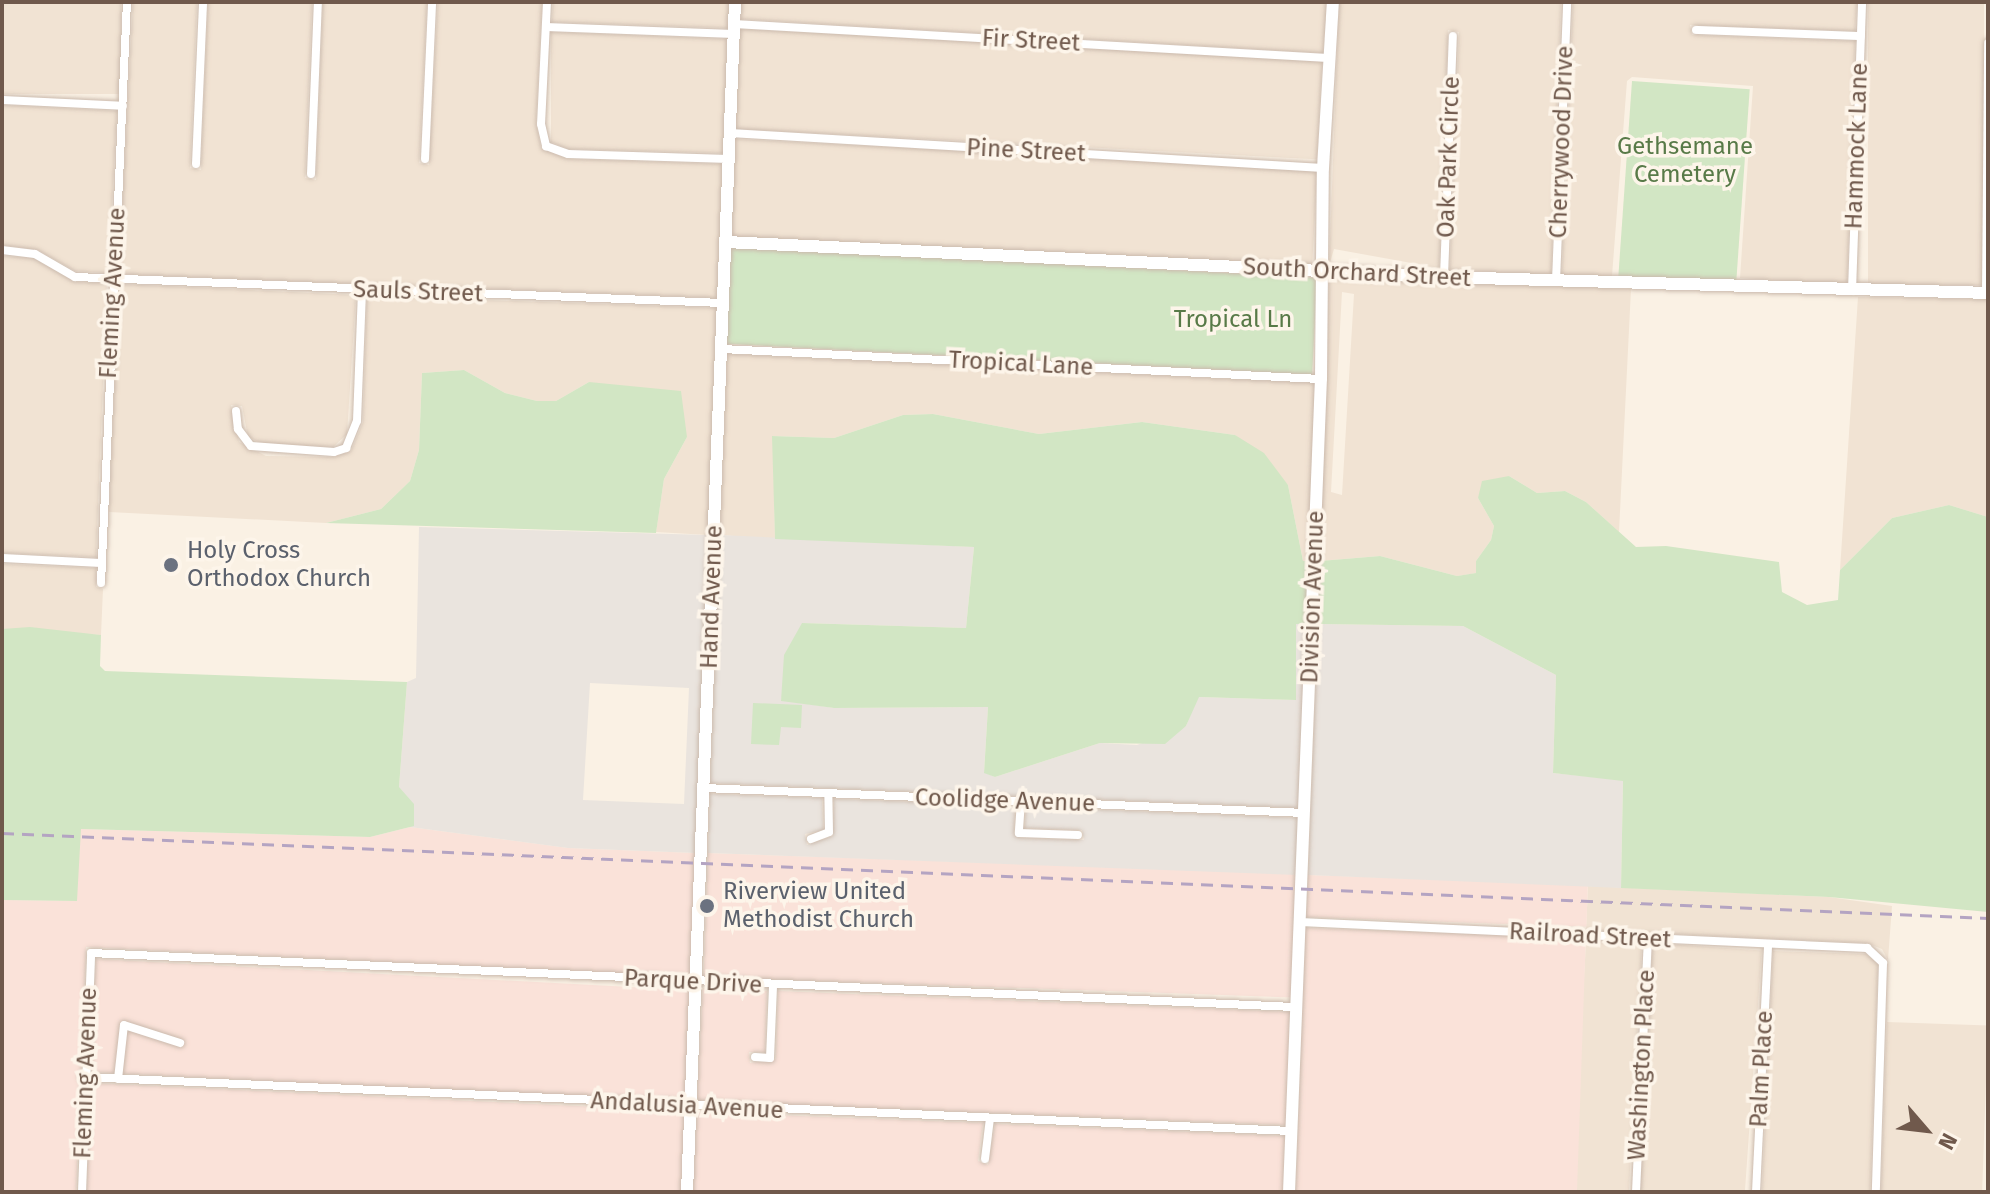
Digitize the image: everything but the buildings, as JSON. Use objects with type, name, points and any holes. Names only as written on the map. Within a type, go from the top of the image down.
[{"type":"street","name":"Fleming Avenue","points":[[101,583],[127,2]]},
{"type":"street","points":[[196,164],[203,2]]},
{"type":"street","points":[[311,174],[318,2]]},
{"type":"street","points":[[425,159],[432,2]]},
{"type":"street","points":[[547,2],[541,124],[546,146],[568,154],[729,159]]},
{"type":"street","name":"Hand Avenue","points":[[687,1192],[735,2]]},
{"type":"street","name":"Division Avenue","points":[[1289,1192],[1321,379],[1323,168],[1333,2]]},
{"type":"street","name":"Cherrywood Drive","points":[[1556,281],[1567,2]]},
{"type":"street","name":"Hammock Lane","points":[[1852,291],[1862,2]]},
{"type":"street","name":"Fir Street","points":[[546,27],[734,29],[1328,58]]},
{"type":"street","points":[[1696,30],[1861,36]]},
{"type":"street","name":"Oak Park Circle","points":[[1444,277],[1453,36]]},
{"type":"street","points":[[1987,293],[1988,43]]},
{"type":"street","points":[[2,100],[123,106]]},
{"type":"street","name":"Pine Street","points":[[730,133],[1323,168]]},
{"type":"street","name":"South Orchard Street","points":[[726,242],[1444,277],[1987,293]]},
{"type":"street","name":"Sauls Street","points":[[2,250],[35,254],[75,277],[723,303]]},
{"type":"street","points":[[236,411],[238,429],[251,446],[334,452],[346,448],[357,421],[362,290]]},
{"type":"street","name":"Tropical Lane","points":[[722,349],[1321,379]]},
{"type":"street","points":[[2,558],[102,563]]},
{"type":"street","name":"Coolidge Avenue","points":[[704,788],[1305,813]]},
{"type":"street","points":[[811,839],[829,832],[828,793]]},
{"type":"street","points":[[1021,801],[1019,833],[1078,835]]},
{"type":"street","name":"Railroad Street","points":[[1300,922],[1768,946],[1867,948],[1880,955],[1876,1192]]},
{"type":"street","name":"Washington Place","points":[[1636,1192],[1648,938]]},
{"type":"street","name":"Palm Place","points":[[1756,1192],[1768,946]]},
{"type":"street","name":"Fleming Avenue","points":[[82,1192],[83,1077],[91,953]]},
{"type":"street","name":"Parque Drive","points":[[91,953],[773,986],[1296,1007]]},
{"type":"street","points":[[755,1057],[770,1058],[773,986]]},
{"type":"street","points":[[118,1079],[124,1025],[180,1043]]},
{"type":"street","name":"Andalusia Avenue","points":[[83,1077],[1291,1131]]},
{"type":"street","points":[[985,1159],[990,1118]]},
{"type":"shaded area","points":[[2,2],[121,2],[121,94],[2,94]]},
{"type":"shaded area","points":[[133,2],[197,2],[190,168],[201,170],[208,2],[312,2],[305,178],[316,180],[323,2],[427,2],[419,163],[429,165],[438,2],[542,2],[536,123],[541,148],[568,159],[723,164],[718,298],[119,274]]},
{"type":"shaded area","points":[[553,2],[730,2],[729,28],[552,22]]},
{"type":"shaded area","points":[[741,2],[1328,2],[1323,53],[741,19]]},
{"type":"shaded area","points":[[1339,2],[1561,2],[1551,276],[1450,269],[1459,32],[1448,30],[1439,268],[1334,249],[1329,266]]},
{"type":"shaded area","points":[[1573,2],[1857,2],[1855,31],[1690,25],[1692,35],[1855,41],[1847,285],[1740,278],[1753,86],[1632,77],[1627,81],[1612,276],[1562,276]]},
{"type":"shaded area","points":[[1868,2],[1984,2],[1984,285],[1868,285]]},
{"type":"shaded area","points":[[740,29],[1322,60],[1317,159],[735,129]]},
{"type":"shaded area","points":[[551,32],[728,39],[723,153],[568,149],[551,142]]},
{"type":"shaded area","points":[[2,105],[117,111],[108,273],[75,271],[38,250],[2,245]]},
{"type":"shaded area","points":[[735,139],[1317,170],[1312,267],[730,237]]},
{"type":"shaded area","points":[[3,256],[33,258],[75,282],[107,283],[96,557],[2,553]]},
{"type":"shaded area","points":[[1329,277],[1631,289],[1619,532],[1586,502],[1565,491],[1537,493],[1509,476],[1478,498],[1494,526],[1491,540],[1476,561],[1477,573],[1457,576],[1380,556],[1320,561]],"holes":[[[1342,292],[1354,294],[1342,495],[1331,492]]]},
{"type":"shaded area","points":[[119,284],[356,295],[347,434],[333,447],[266,445],[248,437],[242,406],[231,405],[239,442],[266,456],[334,457],[351,451],[363,422],[367,296],[717,308],[708,535],[656,532],[664,479],[687,437],[589,382],[556,401],[537,401],[505,393],[464,370],[422,373],[419,450],[410,481],[381,509],[326,523],[109,512]]},
{"type":"shaded area","points":[[1858,297],[1988,299],[1988,517],[1949,505],[1892,518],[1840,570]]},
{"type":"shaded area","points":[[727,354],[1315,383],[1309,561],[1303,561],[1288,485],[1235,435],[1142,422],[1039,434],[933,414],[903,415],[834,438],[773,436],[775,539],[720,535]]},
{"type":"shaded area","points":[[419,527],[708,535],[696,853],[568,848],[410,827],[399,787],[407,682],[416,678]],"holes":[[[590,683],[689,688],[684,804],[583,800]]]},
{"type":"shaded area","points":[[720,535],[974,547],[966,628],[803,623],[781,700],[834,708],[988,707],[984,772],[995,777],[1100,743],[1137,745],[1186,726],[1198,697],[1296,700],[1296,623],[1307,624],[1300,808],[710,783]]},
{"type":"shaded area","points":[[2,564],[96,568],[96,587],[103,589],[101,635],[2,629]]},
{"type":"shaded area","points":[[1318,624],[1463,626],[1556,675],[1553,773],[1623,780],[1621,888],[1308,875]]},
{"type":"shaded area","points":[[710,794],[822,798],[823,830],[805,834],[807,845],[833,836],[834,799],[1015,806],[1014,832],[1020,838],[1084,840],[1082,830],[1025,828],[1026,807],[1299,818],[1297,875],[708,853]]},
{"type":"shaded area","points":[[410,827],[568,848],[696,853],[692,977],[86,947],[76,1192],[2,1192],[2,900],[76,901],[80,829],[370,837]]},
{"type":"shaded area","points":[[708,853],[1297,874],[1292,997],[704,977]]},
{"type":"shaded area","points":[[1308,875],[1588,885],[1586,927],[1307,917]]},
{"type":"shaded area","points":[[1588,886],[1829,897],[1892,906],[1888,960],[1882,949],[1867,943],[1586,930]]},
{"type":"shaded area","points":[[1305,928],[1586,938],[1577,1192],[1296,1192]]},
{"type":"shaded area","points":[[1586,940],[1642,943],[1629,1192],[1573,1192]]},
{"type":"shaded area","points":[[1653,943],[1762,951],[1745,1192],[1636,1191]]},
{"type":"shaded area","points":[[1773,951],[1866,954],[1878,963],[1870,1192],[1762,1192]]},
{"type":"shaded area","points":[[96,959],[691,990],[685,1103],[90,1072]]},
{"type":"shaded area","points":[[703,988],[767,991],[765,1052],[749,1052],[750,1063],[776,1059],[778,991],[1290,1012],[1286,1125],[697,1101]]},
{"type":"shaded area","points":[[1887,1022],[1988,1026],[1982,1192],[1881,1192]]},
{"type":"shaded area","points":[[89,1083],[685,1111],[681,1192],[87,1192]]},
{"type":"shaded area","points":[[697,1112],[983,1123],[978,1161],[988,1165],[995,1124],[1285,1136],[1283,1192],[693,1192]]},
{"type":"green space","name":"Gethsemane Cemetery","points":[[1632,81],[1750,89],[1736,286],[1618,278]]},
{"type":"green space","name":"Tropical Ln","points":[[731,247],[1317,278],[1312,375],[726,344]]},
{"type":"green space","points":[[464,370],[505,393],[537,401],[556,401],[589,382],[681,391],[687,437],[664,479],[656,533],[326,523],[381,509],[410,481],[419,450],[422,373]]},
{"type":"green space","points":[[933,414],[1039,434],[1142,422],[1235,435],[1264,453],[1288,485],[1303,561],[1309,561],[1307,624],[1296,624],[1296,700],[1199,697],[1186,726],[1165,744],[1100,743],[995,777],[984,773],[988,707],[834,708],[781,701],[784,655],[802,623],[966,628],[974,547],[775,539],[772,436],[834,438],[903,415]]},
{"type":"green space","points":[[1509,476],[1537,493],[1565,491],[1586,502],[1636,547],[1666,546],[1779,562],[1782,592],[1807,605],[1838,600],[1840,570],[1892,518],[1949,505],[1988,517],[1988,912],[1829,897],[1621,888],[1623,781],[1553,773],[1556,675],[1463,626],[1318,624],[1320,561],[1380,556],[1457,576],[1476,573],[1476,561],[1491,540],[1494,526],[1478,498],[1482,481]]},
{"type":"green space","points":[[30,627],[101,635],[100,666],[105,671],[407,682],[399,787],[414,804],[414,826],[370,837],[81,829],[77,901],[2,900],[2,629]]},
{"type":"green space","points":[[753,703],[802,705],[801,728],[781,727],[779,745],[751,744]]},
{"type":"railway","points":[[2,833],[1988,918]]},
{"type":"place","name":"Holy Cross Orthodox Church","points":[[171,565]]},
{"type":"place","name":"Riverview United Methodist Church","points":[[707,906]]}]
